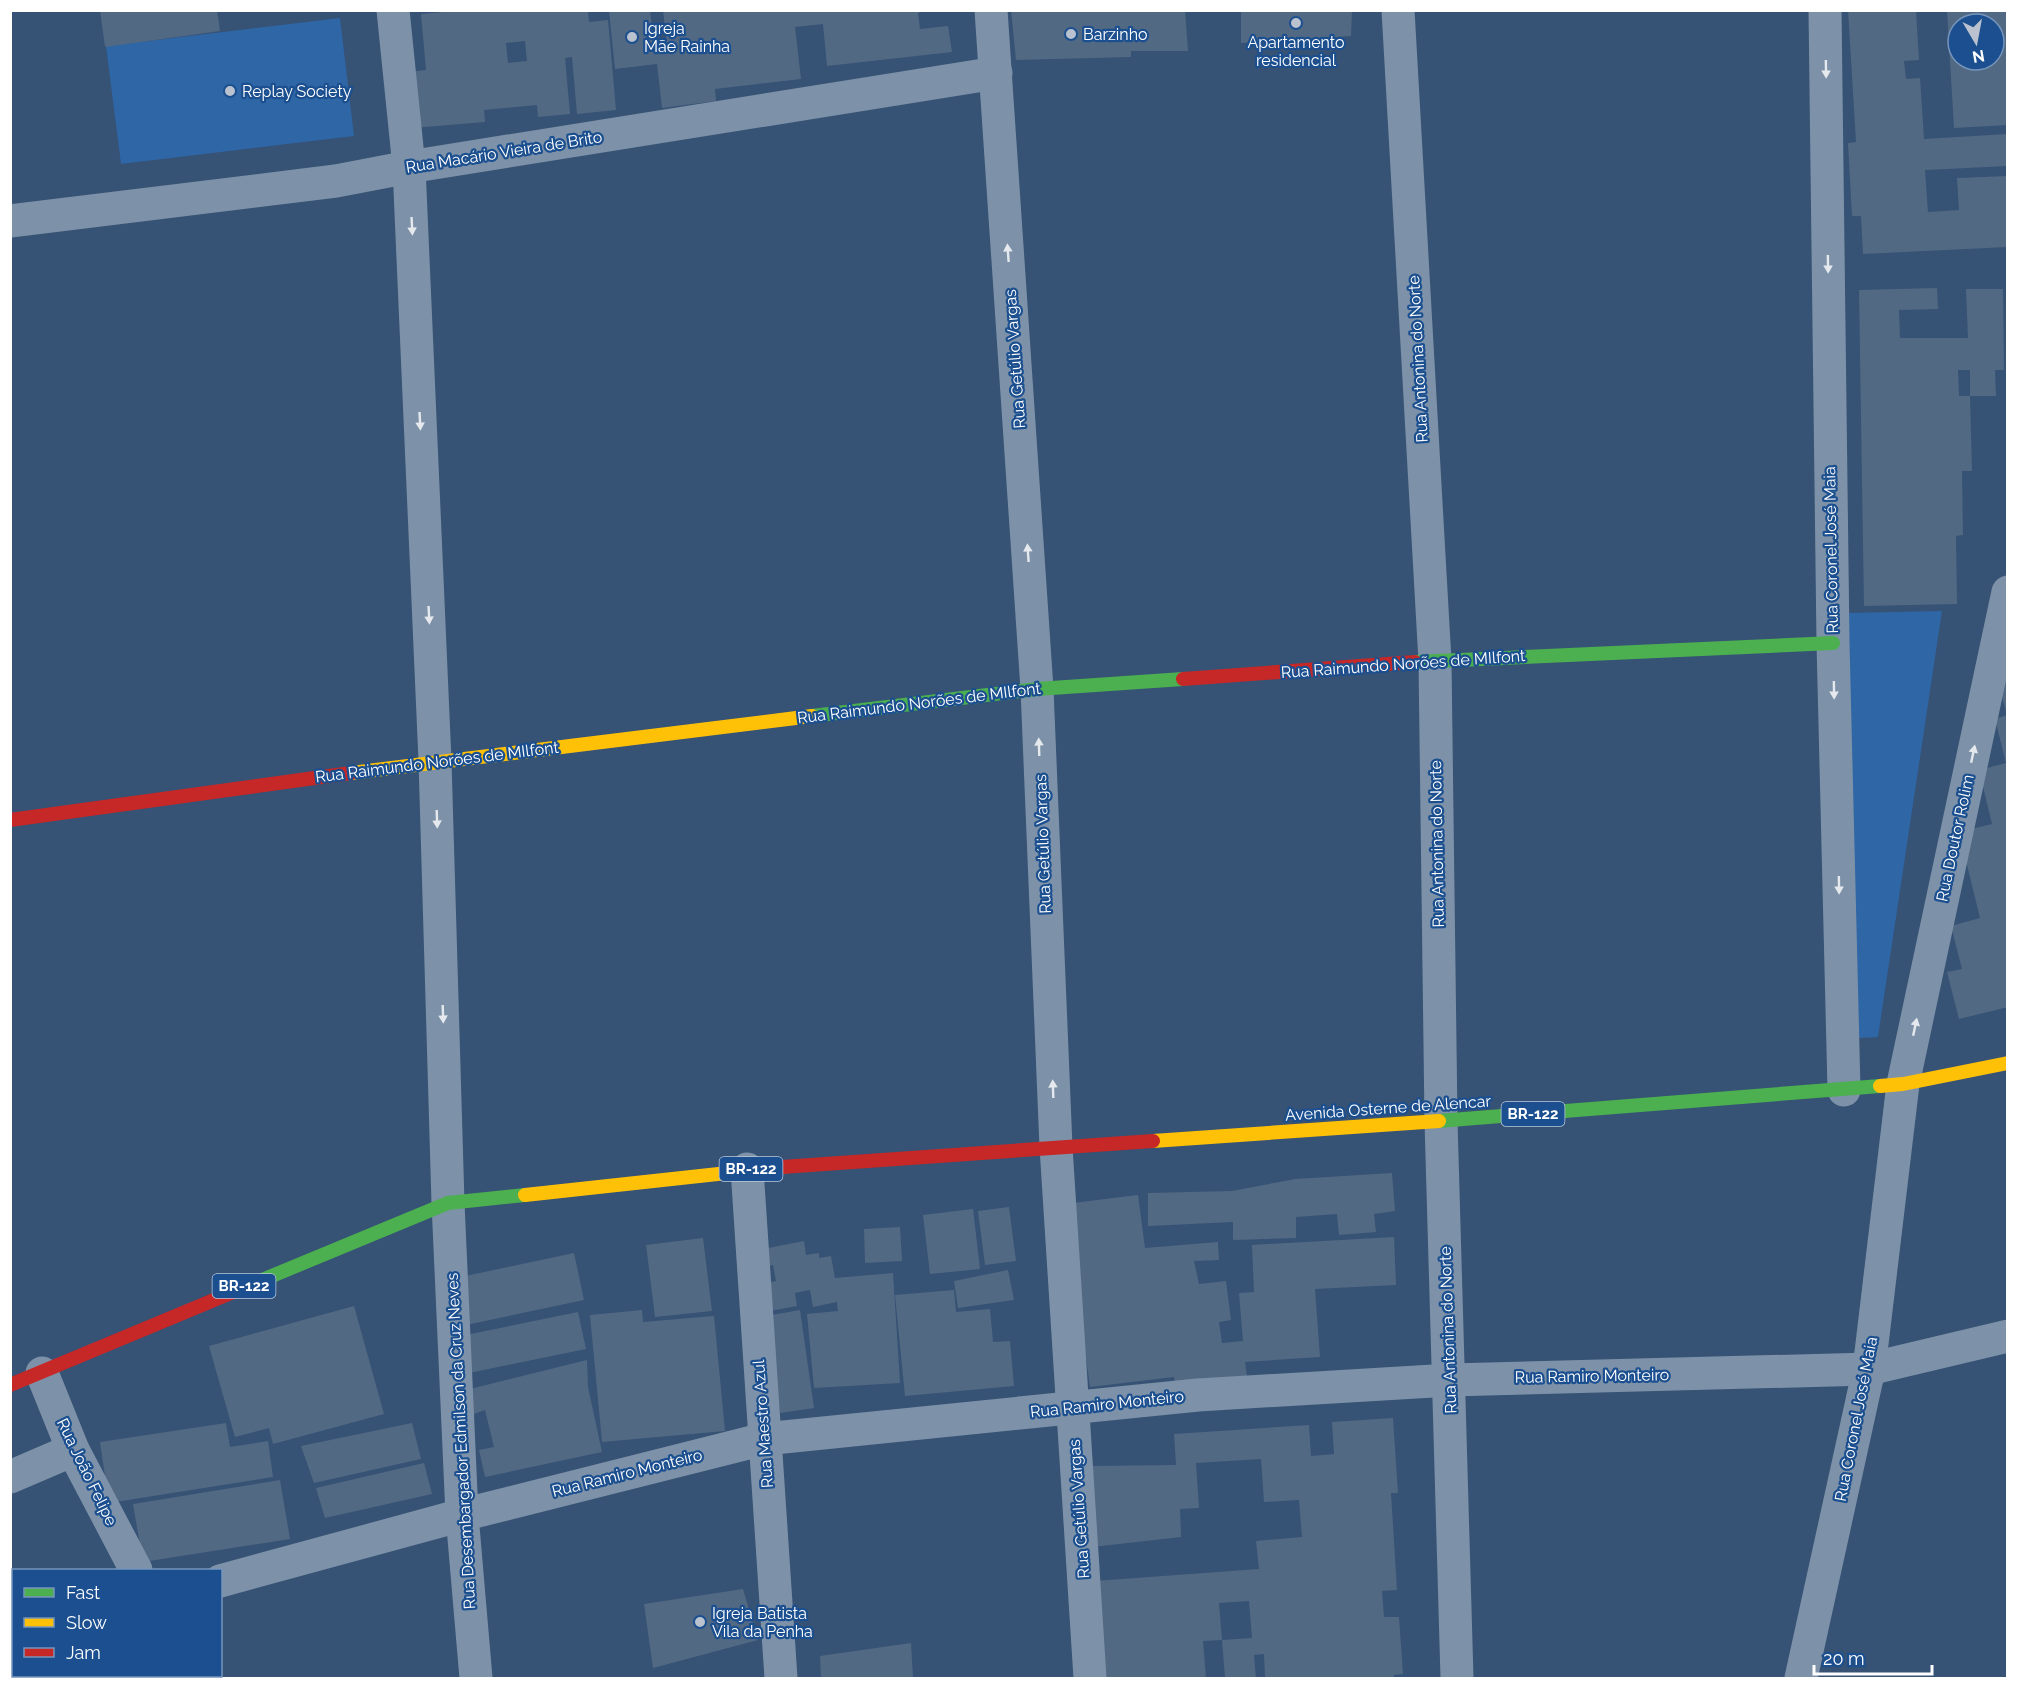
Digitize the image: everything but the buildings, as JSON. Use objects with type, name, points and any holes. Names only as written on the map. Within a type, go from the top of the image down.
[{"type":"main road","name":"Rua Raimundo Norões de MIlfont","points":[[10,819],[435,761],[1037,689],[1435,661],[1833,643]]},
{"type":"main road","name":"Avenida Osterne de Alencar","points":[[1056,1148],[1844,1090],[1903,1084],[2007,1063]]},
{"type":"main road","name":"BR-122","points":[[10,1385],[448,1203],[747,1170],[1056,1148]]},
{"type":"street","name":"Rua Desembargador Edmilson da Cruz Neves","points":[[393,10],[409,167],[435,761],[448,1203],[462,1515],[476,1678]]},
{"type":"street","name":"Rua Getúlio Vargas","points":[[991,10],[1037,689],[1056,1148],[1090,1678]]},
{"type":"street","name":"Rua Antonina do Norte","points":[[1398,10],[1435,661],[1441,1121],[1457,1678]]},
{"type":"street","name":"Rua Coronel José Maia","points":[[1825,10],[1833,643],[1844,1090]]},
{"type":"street","name":"Rua Macário Vieira de Brito","points":[[10,221],[336,181],[409,167],[996,73]]},
{"type":"street","name":"Rua Doutor Rolim","points":[[1903,1084],[2005,613]]},
{"type":"street","name":"Rua Coronel José Maia","points":[[1801,1678],[1869,1369],[1903,1084]]},
{"type":"street","name":"Rua Maestro Azul","points":[[747,1170],[781,1678]]},
{"type":"street","name":"Rua Ramiro Monteiro","points":[[222,1580],[462,1515],[764,1439],[1198,1395],[1450,1380],[1869,1369],[2007,1336]]},
{"type":"street","name":"Rua João Felipe","points":[[42,1372],[73,1450],[135,1569]]},
{"type":"street","points":[[10,1477],[73,1450]]},
{"type":"shaded area","name":"Replay Society","points":[[340,18],[354,136],[121,164],[106,46]]},
{"type":"shaded area","points":[[1942,611],[1878,1037],[1859,1038],[1843,613]]},
{"type":"traffic: fast","points":[[1415,662],[1833,643]]},
{"type":"traffic: fast","points":[[812,716],[1037,689],[1183,679]]},
{"type":"traffic: fast","points":[[1439,1121],[1880,1086]]},
{"type":"traffic: fast","points":[[250,1285],[448,1203],[525,1195]]},
{"type":"traffic: slow","points":[[351,773],[812,716]]},
{"type":"traffic: slow","points":[[1880,1086],[1903,1084],[2008,1063]]},
{"type":"traffic: slow","points":[[1153,1141],[1439,1121]]},
{"type":"traffic: slow","points":[[525,1195],[782,1167]]},
{"type":"traffic: jam","points":[[1183,679],[1415,662]]},
{"type":"traffic: jam","points":[[10,820],[351,773]]},
{"type":"traffic: jam","points":[[782,1167],[1153,1141]]},
{"type":"traffic: jam","points":[[10,1385],[250,1285]]},
{"type":"place","name":"Apartamento residencial","points":[[1296,23]]},
{"type":"place","name":"Barzinho","points":[[1071,34]]},
{"type":"place","name":"Igreja Mãe Rainha","points":[[632,37]]},
{"type":"place","name":"Replay Society","points":[[230,91]]},
{"type":"place","name":"Igreja Batista Vila da Penha","points":[[700,1622]]}]
